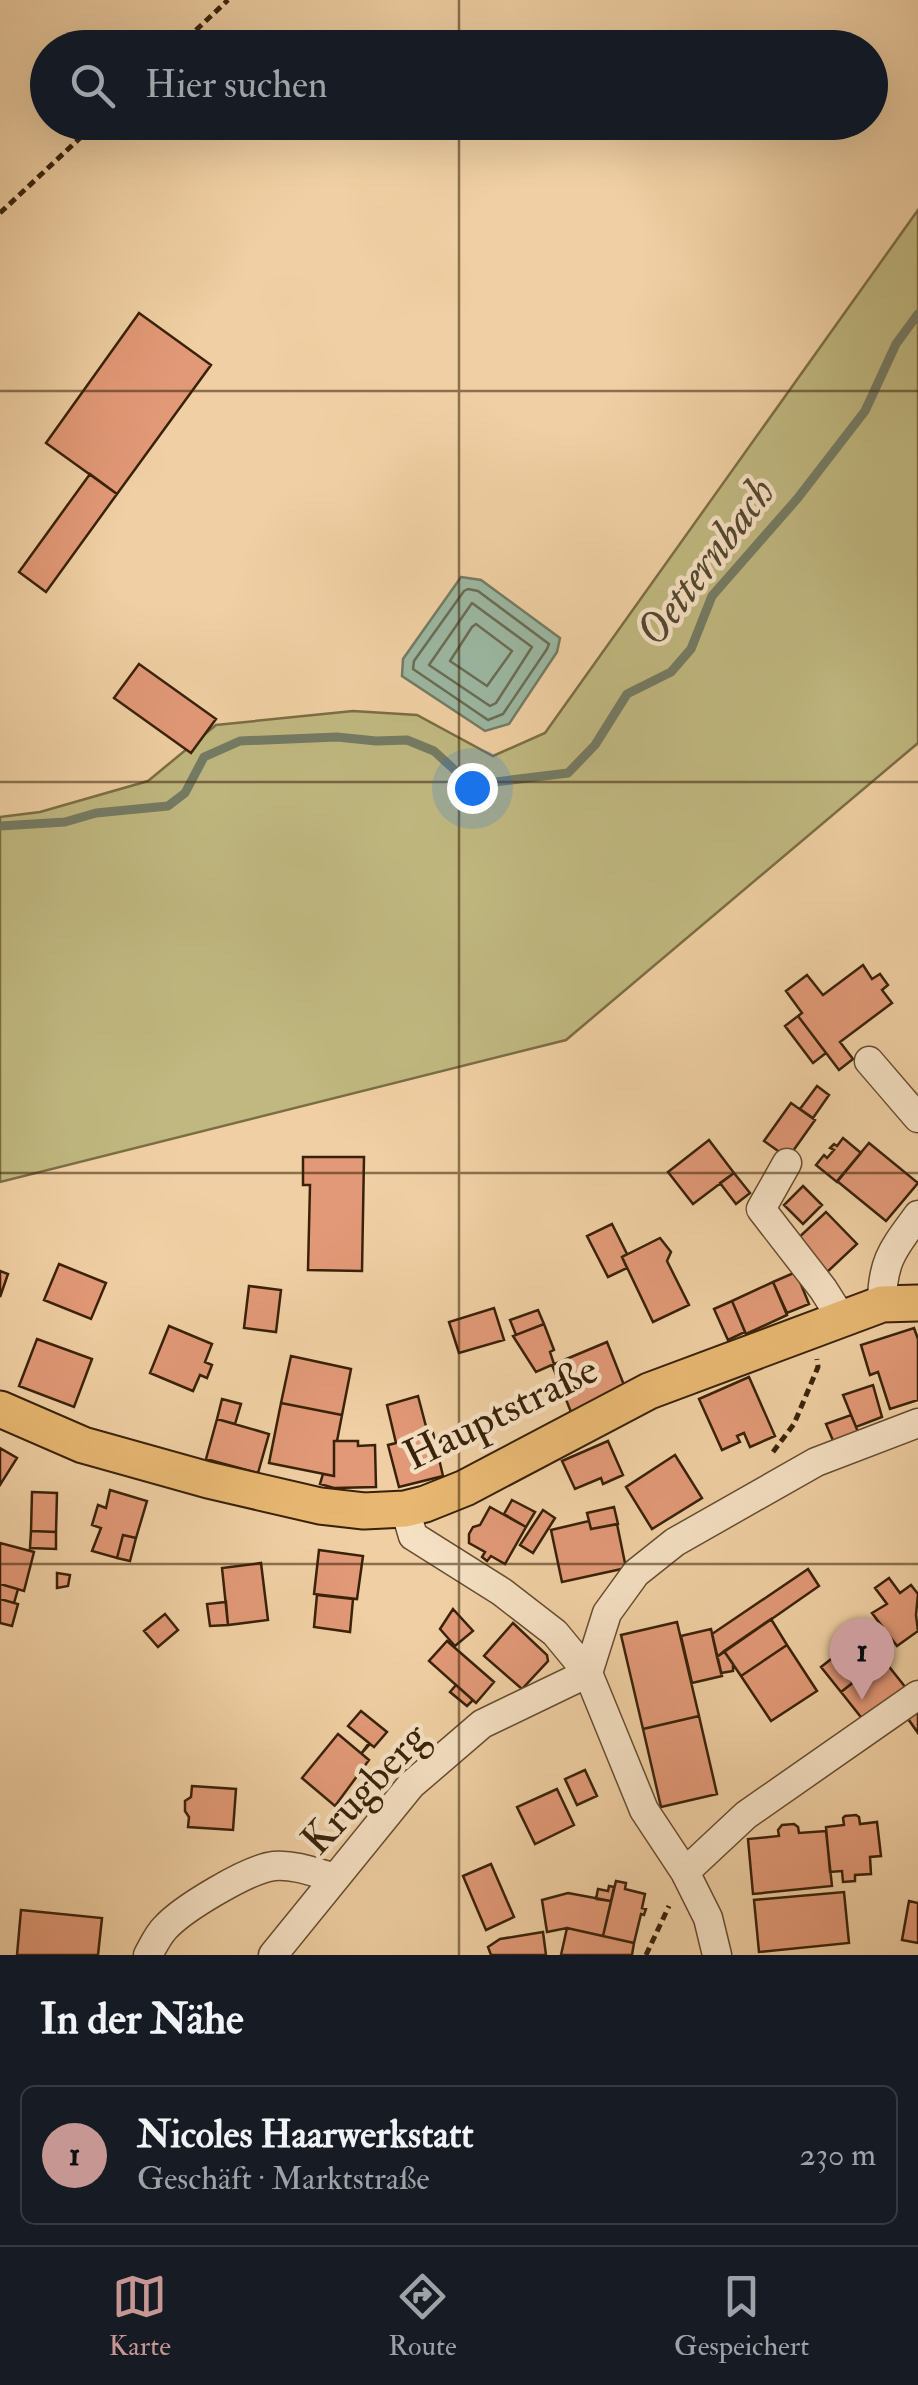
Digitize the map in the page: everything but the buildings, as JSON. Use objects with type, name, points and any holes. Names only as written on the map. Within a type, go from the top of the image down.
[{"type":"main road","name":"Hauptstraße","points":[[0,1409],[83,1445],[208,1480],[320,1506],[364,1511],[405,1509],[465,1488],[649,1391],[882,1304],[918,1303]]},
{"type":"street","points":[[869,1061],[918,1118]]},
{"type":"street","points":[[787,1163],[761,1209],[842,1318]]},
{"type":"street","points":[[882,1304],[882,1279],[890,1254],[918,1215]]},
{"type":"street","points":[[588,1673],[607,1613],[636,1573],[675,1542],[816,1462],[918,1423]]},
{"type":"street","points":[[405,1509],[413,1536],[516,1602],[555,1634],[588,1673],[644,1810],[685,1872],[708,1918],[717,1955]]},
{"type":"street","name":"Krugberg","points":[[273,1955],[411,1785],[482,1724],[588,1673]]},
{"type":"street","points":[[685,1872],[746,1814],[918,1695]]},
{"type":"street","points":[[148,1955],[163,1929],[191,1907],[243,1877],[273,1866],[306,1869],[336,1878]]},
{"type":"path","points":[[197,30],[228,0]]},
{"type":"path","points":[[0,213],[78,140]]},
{"type":"path","points":[[764,1463],[794,1424],[818,1366],[808,1331]]},
{"type":"path","points":[[646,1955],[685,1872]]},
{"type":"shaded area","points":[[918,210],[918,743],[566,1040],[0,1182],[0,817],[40,812],[148,781],[216,725],[353,711],[417,715],[493,756],[545,733]]},
{"type":"water","points":[[461,577],[481,580],[560,638],[557,652],[509,724],[485,731],[402,676],[403,659]]},
{"type":"waterway","name":"Oetternbach","points":[[0,826],[65,822],[96,813],[168,806],[185,793],[204,757],[240,741],[337,737],[407,740],[434,751],[458,773],[487,783],[568,773],[595,745],[627,694],[671,672],[691,649],[712,596],[797,499],[865,411],[896,344],[918,314]]},
{"type":"place","name":"Nicoles Haarwerkstatt","points":[[862,1700]]}]
